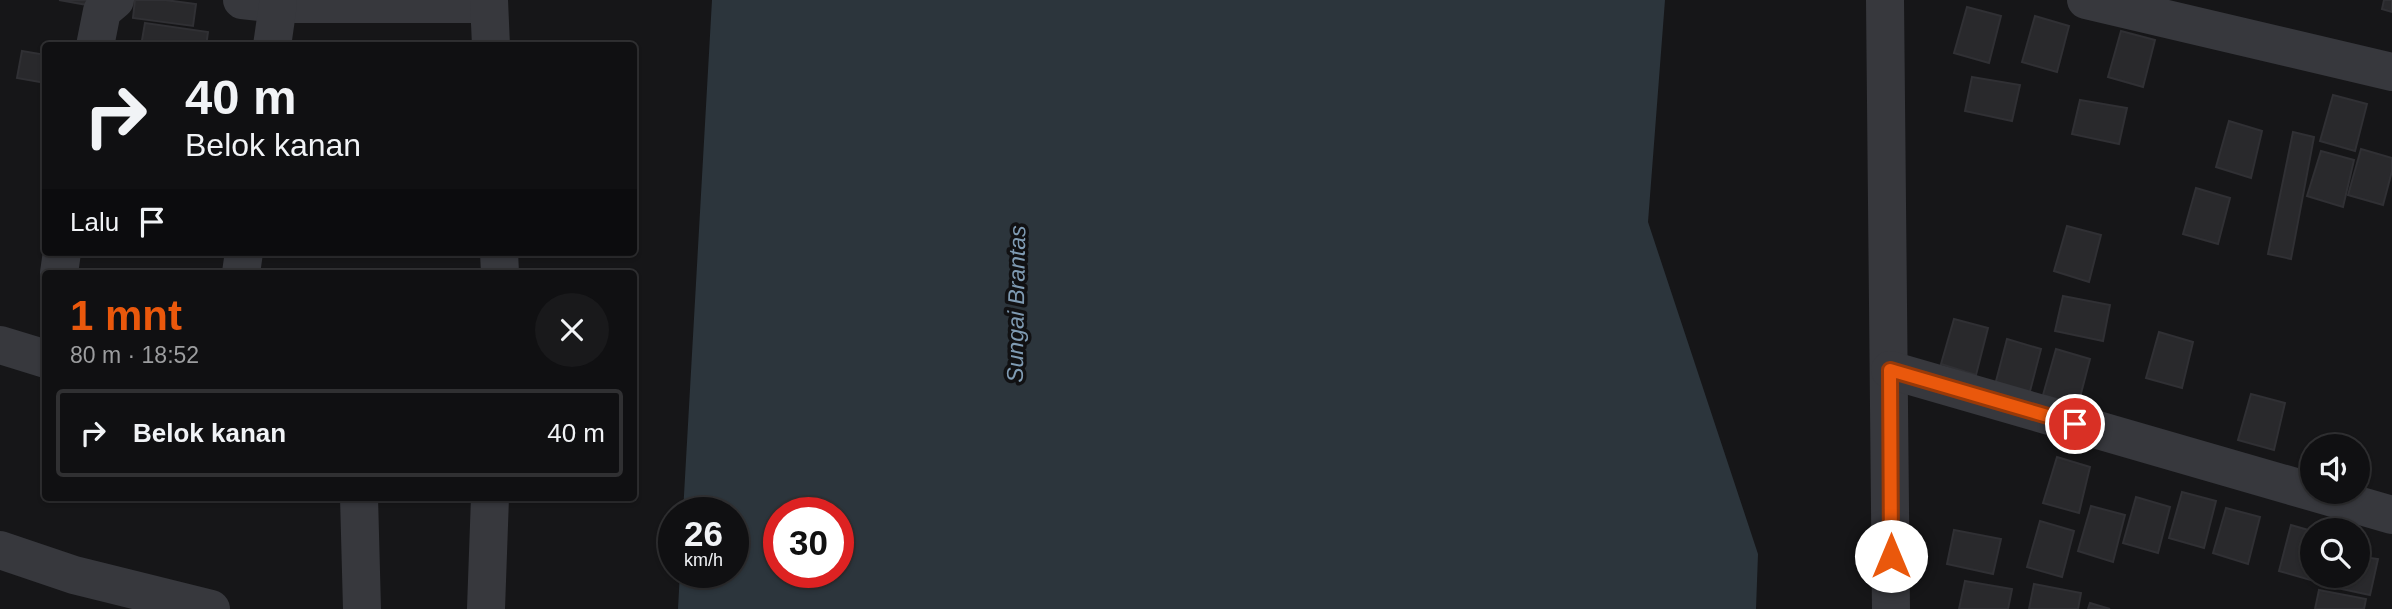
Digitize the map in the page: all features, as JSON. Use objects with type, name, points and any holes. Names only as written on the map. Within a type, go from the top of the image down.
[{"type":"street","points":[[97,42],[102,10],[116,0]]},
{"type":"street","points":[[1885,0],[1891,609]]},
{"type":"street","points":[[2086,0],[2392,72]]},
{"type":"street","points":[[271,42],[260,2],[489,2],[491,42]]},
{"type":"street","points":[[0,345],[42,357]]},
{"type":"street","points":[[1890,370],[2392,515]]},
{"type":"street","points":[[359,501],[362,609]]},
{"type":"street","points":[[486,609],[490,501]]},
{"type":"street","points":[[0,550],[74,575],[211,609]]},
{"type":"water","name":"Sungai Brantas","points":[[712,0],[1665,0],[1648,222],[1758,554],[1756,609],[678,609],[679,588],[749,588],[749,497],[684,497]]},
{"type":"building","points":[[59,0],[95,0],[93,6]]},
{"type":"building","points":[[135,0],[196,4],[193,26],[133,18]]},
{"type":"building","points":[[2384,0],[2392,0],[2392,12],[2382,9]]},
{"type":"building","points":[[1967,7],[2001,16],[1989,63],[1954,53]]},
{"type":"building","points":[[2035,16],[2069,26],[2057,72],[2022,62]]},
{"type":"building","points":[[145,23],[208,32],[207,42],[142,42]]},
{"type":"building","points":[[2121,31],[2155,40],[2143,87],[2108,77]]},
{"type":"building","points":[[22,51],[42,54],[42,82],[17,78]]},
{"type":"building","points":[[1972,77],[2020,85],[2012,121],[1965,111]]},
{"type":"building","points":[[2333,95],[2367,104],[2355,151],[2320,141]]},
{"type":"building","points":[[2080,100],[2127,108],[2119,144],[2072,134]]},
{"type":"building","points":[[2229,121],[2262,131],[2251,178],[2216,167]]},
{"type":"building","points":[[2293,132],[2314,137],[2291,259],[2268,254]]},
{"type":"building","points":[[2361,149],[2392,158],[2392,171],[2383,205],[2348,195]]},
{"type":"building","points":[[2321,151],[2354,160],[2343,207],[2307,196]]},
{"type":"building","points":[[2196,188],[2230,198],[2218,244],[2183,234]]},
{"type":"building","points":[[2067,226],[2101,235],[2089,282],[2054,271]]},
{"type":"building","points":[[2063,296],[2110,305],[2103,341],[2055,331]]},
{"type":"building","points":[[1954,319],[1988,328],[1976,375],[1941,364]]},
{"type":"building","points":[[2159,332],[2193,342],[2182,388],[2146,378]]},
{"type":"building","points":[[2007,339],[2041,349],[2029,395],[1995,385]]},
{"type":"building","points":[[2056,349],[2090,359],[2078,405],[2043,395]]},
{"type":"building","points":[[2251,394],[2285,403],[2274,450],[2238,440]]},
{"type":"building","points":[[2057,457],[2090,467],[2079,513],[2043,503]]},
{"type":"building","points":[[2182,492],[2216,501],[2204,548],[2169,538]]},
{"type":"building","points":[[2136,497],[2170,507],[2158,553],[2123,543]]},
{"type":"building","points":[[2091,506],[2125,515],[2113,562],[2078,551]]},
{"type":"building","points":[[2226,508],[2260,517],[2248,564],[2213,553]]},
{"type":"building","points":[[2040,521],[2074,531],[2062,577],[2027,567]]},
{"type":"building","points":[[2291,525],[2300,528],[2300,577],[2279,571]]},
{"type":"building","points":[[1954,530],[2001,539],[1993,574],[1947,564]]},
{"type":"building","points":[[2370,558],[2378,559],[2370,595],[2337,588],[2370,588]]},
{"type":"building","points":[[1965,581],[2012,589],[2008,609],[1959,609]]},
{"type":"building","points":[[2034,584],[2081,593],[2078,609],[2029,609]]},
{"type":"building","points":[[2319,590],[2366,599],[2364,609],[2315,609]]},
{"type":"building","points":[[2090,603],[2110,609],[2088,609]]},
{"type":"route","points":[[1891,556],[1890,370],[2075,424]]}]
